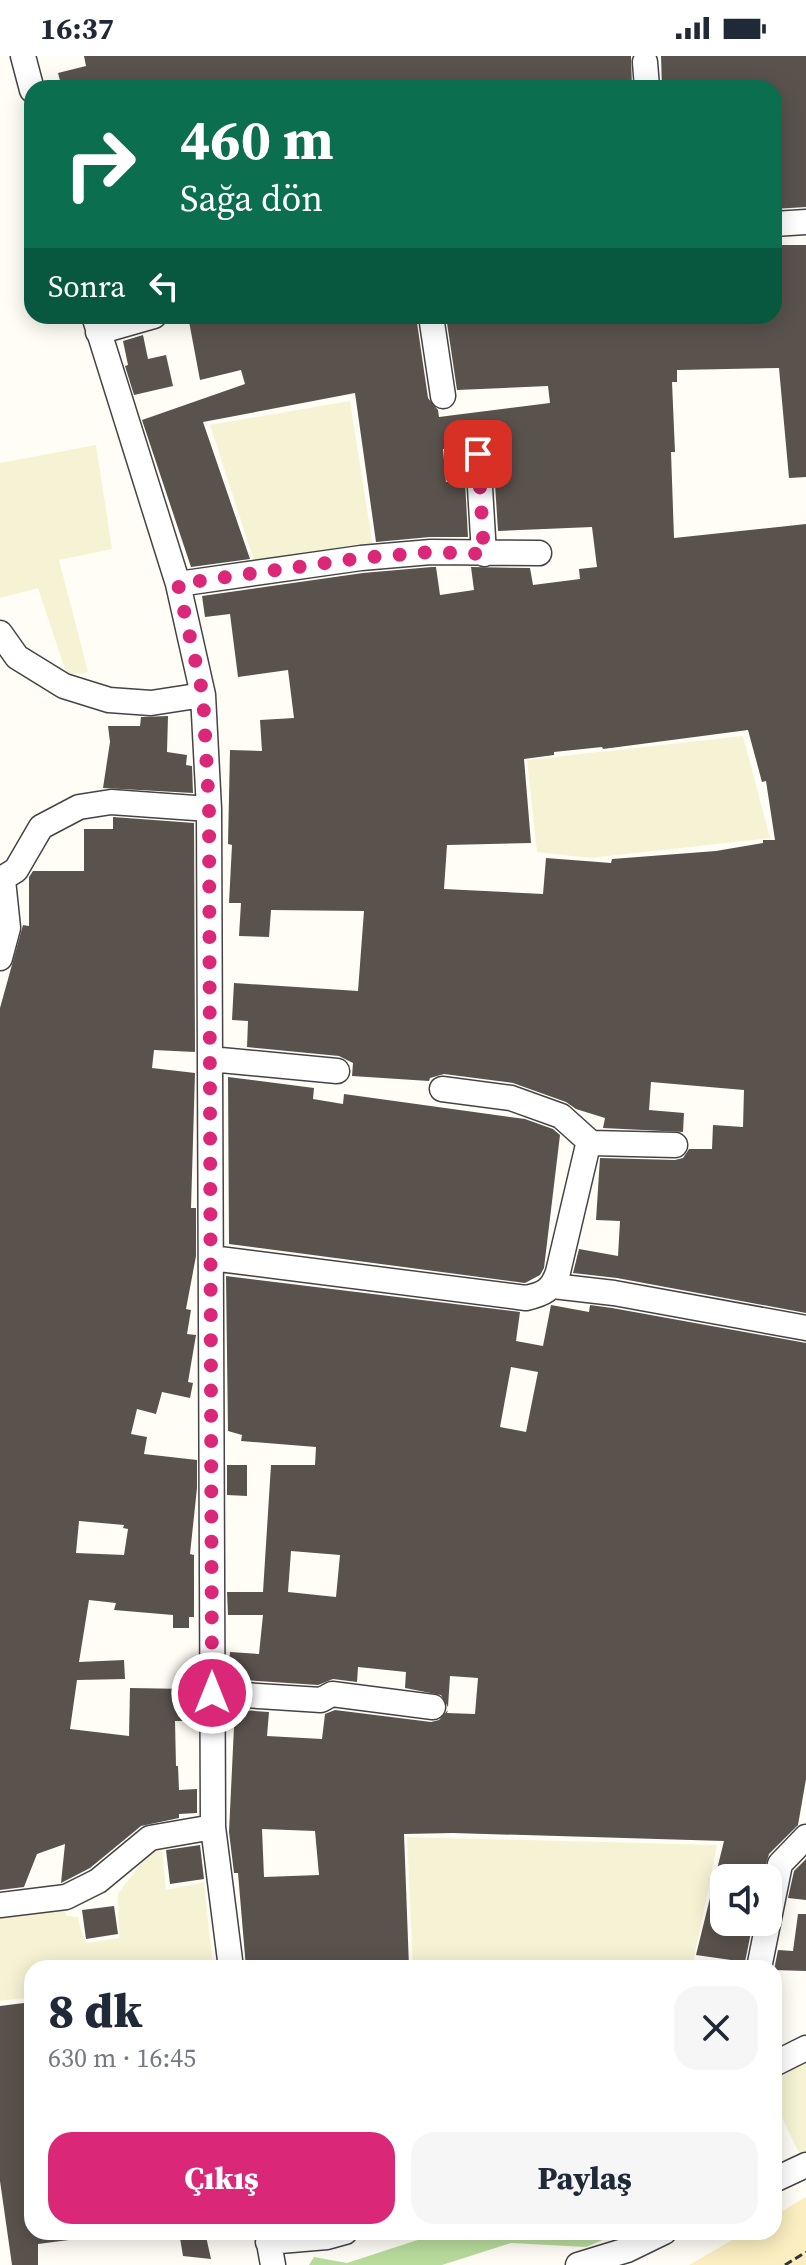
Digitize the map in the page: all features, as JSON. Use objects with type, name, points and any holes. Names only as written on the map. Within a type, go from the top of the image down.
[{"type":"street","points":[[23,56],[29,80]]},
{"type":"street","points":[[645,62],[646,80]]},
{"type":"street","points":[[782,224],[806,222]]},
{"type":"street","points":[[96,324],[178,584],[203,695],[209,809],[213,1827],[230,1960]]},
{"type":"street","points":[[432,324],[443,396]]},
{"type":"street","points":[[478,454],[484,554]]},
{"type":"street","points":[[178,584],[361,558],[431,552],[539,553]]},
{"type":"street","points":[[0,633],[17,657],[29,665],[64,686],[109,700],[151,703],[203,695]]},
{"type":"street","points":[[0,958],[8,928],[2,880],[16,870],[41,827],[79,807],[111,802],[209,809]]},
{"type":"street","points":[[210,1059],[337,1071]]},
{"type":"street","points":[[442,1089],[511,1098],[561,1116],[591,1143],[675,1145]]},
{"type":"street","points":[[211,1258],[526,1298],[543,1295],[553,1286],[591,1143]]},
{"type":"street","points":[[553,1286],[614,1293],[806,1328]]},
{"type":"street","points":[[212,1693],[321,1700],[332,1694],[433,1707]]},
{"type":"street","points":[[0,1905],[66,1897],[98,1881],[150,1838],[213,1827]]},
{"type":"street","points":[[761,1960],[780,1864],[806,1837]]},
{"type":"street","points":[[782,2060],[806,2048]]},
{"type":"street","points":[[782,2176],[806,2165]]},
{"type":"street","points":[[269,2246],[308,2240]]},
{"type":"street","points":[[578,2265],[627,2250],[648,2240]]},
{"type":"path","points":[[785,2265],[806,2252]]},
{"type":"shaded area","points":[[350,401],[373,548],[256,567],[210,425]]},
{"type":"shaded area","points":[[96,445],[112,549],[59,560],[88,672],[67,675],[38,588],[0,598],[0,463]]},
{"type":"shaded area","points":[[743,736],[770,838],[590,858],[537,852],[527,760]]},
{"type":"shaded area","points":[[407,1837],[717,1845],[713,1864],[710,1864],[710,1879],[694,1960],[413,1960]]},
{"type":"shaded area","points":[[162,1850],[166,1890],[204,1882],[212,1960],[24,1960],[24,1998],[0,2001],[0,1916],[63,1908],[67,1916],[78,1917],[87,1943],[119,1938],[118,1894],[149,1852]]},
{"type":"shaded area","points":[[806,2063],[806,2152],[800,2155],[782,2118],[782,2074]]},
{"type":"green space","points":[[417,2240],[602,2240],[586,2247],[511,2243],[442,2265],[309,2265],[314,2257],[347,2263]]},
{"type":"sand","points":[[806,2197],[806,2265],[689,2265],[732,2240],[782,2240],[782,2211]]},
{"type":"building","points":[[84,56],[631,56],[632,80],[60,80],[58,73],[86,66]]},
{"type":"building","points":[[661,56],[806,56],[806,207],[782,208],[782,80],[662,80]]},
{"type":"building","points":[[782,245],[806,245],[806,477],[789,478],[779,368],[677,370],[677,382],[672,382],[675,452],[671,452],[674,538],[806,524],[806,1313],[617,1278],[573,1273],[579,1249],[618,1256],[620,1221],[596,1220],[600,1158],[675,1160],[683,1158],[689,1149],[712,1149],[713,1125],[743,1127],[744,1090],[651,1082],[649,1110],[684,1113],[683,1132],[603,1128],[605,1118],[513,1083],[444,1074],[429,1081],[352,1076],[353,1063],[339,1056],[247,1047],[248,1021],[232,1020],[234,983],[358,991],[364,911],[271,910],[269,937],[239,936],[241,903],[229,903],[232,845],[228,844],[230,750],[262,751],[260,720],[294,718],[288,670],[238,677],[230,614],[205,617],[202,596],[363,573],[432,567],[436,567],[440,595],[474,590],[471,567],[530,568],[533,585],[580,579],[579,569],[597,567],[592,527],[498,531],[493,452],[485,441],[476,439],[465,446],[443,449],[446,482],[465,481],[468,537],[376,542],[355,393],[203,422],[250,559],[191,567],[142,420],[245,384],[241,370],[200,380],[190,324],[417,324],[428,398],[438,410],[439,417],[550,403],[548,386],[457,390],[447,324],[782,324]],"holes":[[[748,730],[762,782],[766,781],[775,840],[716,851],[612,859],[611,863],[546,858],[543,894],[444,889],[447,845],[531,843],[524,759],[554,755],[554,752],[603,749]]]},
{"type":"building","points":[[143,335],[148,359],[166,355],[173,386],[134,395],[125,366],[128,365],[123,341]]},
{"type":"building","points":[[168,716],[167,752],[187,755],[186,765],[192,766],[193,793],[103,788],[110,742],[108,726],[140,726],[141,717]]},
{"type":"building","points":[[113,817],[194,823],[195,1052],[154,1050],[152,1068],[195,1073],[191,1208],[196,1208],[196,1256],[186,1309],[191,1310],[187,1334],[196,1335],[188,1382],[193,1383],[190,1398],[162,1392],[156,1414],[137,1409],[131,1434],[147,1437],[144,1454],[197,1460],[190,1554],[194,1555],[194,1617],[189,1617],[189,1628],[173,1628],[173,1615],[114,1610],[116,1603],[89,1600],[79,1662],[124,1660],[125,1679],[77,1680],[70,1729],[129,1736],[130,1688],[188,1689],[188,1721],[175,1721],[176,1766],[179,1790],[197,1789],[197,1813],[179,1814],[179,1818],[141,1826],[90,1868],[61,1883],[65,1844],[37,1854],[24,1887],[0,1890],[0,1008],[23,925],[29,926],[29,877],[33,871],[84,871],[84,829],[113,829]],"holes":[[[79,1521],[124,1525],[123,1528],[128,1529],[124,1555],[76,1553]]]},
{"type":"building","points":[[228,1077],[314,1088],[313,1099],[343,1104],[344,1094],[525,1119],[553,1129],[560,1135],[544,1268],[540,1275],[525,1283],[229,1244]]},
{"type":"building","points":[[226,1276],[520,1312],[516,1341],[543,1346],[551,1305],[589,1312],[590,1305],[612,1308],[806,1343],[806,1779],[798,1825],[769,1854],[766,1864],[718,1864],[724,1841],[404,1834],[409,1960],[245,1960],[238,1873],[234,1873],[229,1832],[234,1727],[228,1726],[229,1709],[269,1712],[267,1736],[322,1739],[325,1714],[335,1710],[431,1722],[439,1720],[448,1710],[447,1713],[475,1714],[478,1678],[450,1676],[448,1707],[441,1695],[405,1688],[406,1672],[358,1667],[357,1682],[333,1679],[318,1685],[228,1679],[230,1652],[259,1654],[263,1615],[228,1615],[227,1592],[263,1592],[271,1465],[315,1465],[316,1447],[241,1441],[242,1435],[228,1431]],"holes":[[[511,1367],[538,1372],[526,1432],[500,1427]],[[291,1551],[340,1555],[336,1597],[288,1592]],[[262,1829],[315,1831],[319,1875],[264,1877]]]},
{"type":"building","points":[[227,1465],[247,1465],[247,1496],[227,1495]]},
{"type":"building","points":[[200,1845],[204,1879],[170,1884],[166,1850]]},
{"type":"building","points":[[806,1859],[806,1900],[788,1898],[794,1871]]},
{"type":"building","points":[[710,1898],[710,1936],[750,1936],[745,1960],[696,1955]]},
{"type":"building","points":[[114,1906],[118,1934],[86,1939],[82,1910]]},
{"type":"building","points":[[798,1914],[806,1914],[806,1971],[782,1970],[782,1960],[776,1960],[778,1950],[793,1951]]},
{"type":"building","points":[[24,2003],[24,2240],[69,2240],[38,2244],[38,2265],[12,2265],[0,2181],[0,2006]]},
{"type":"building","points":[[180,2240],[207,2240],[211,2259],[183,2256]]},
{"type":"route","points":[[212,1693],[209,809],[203,695],[178,584],[361,558],[431,552],[484,554],[478,454]]}]
